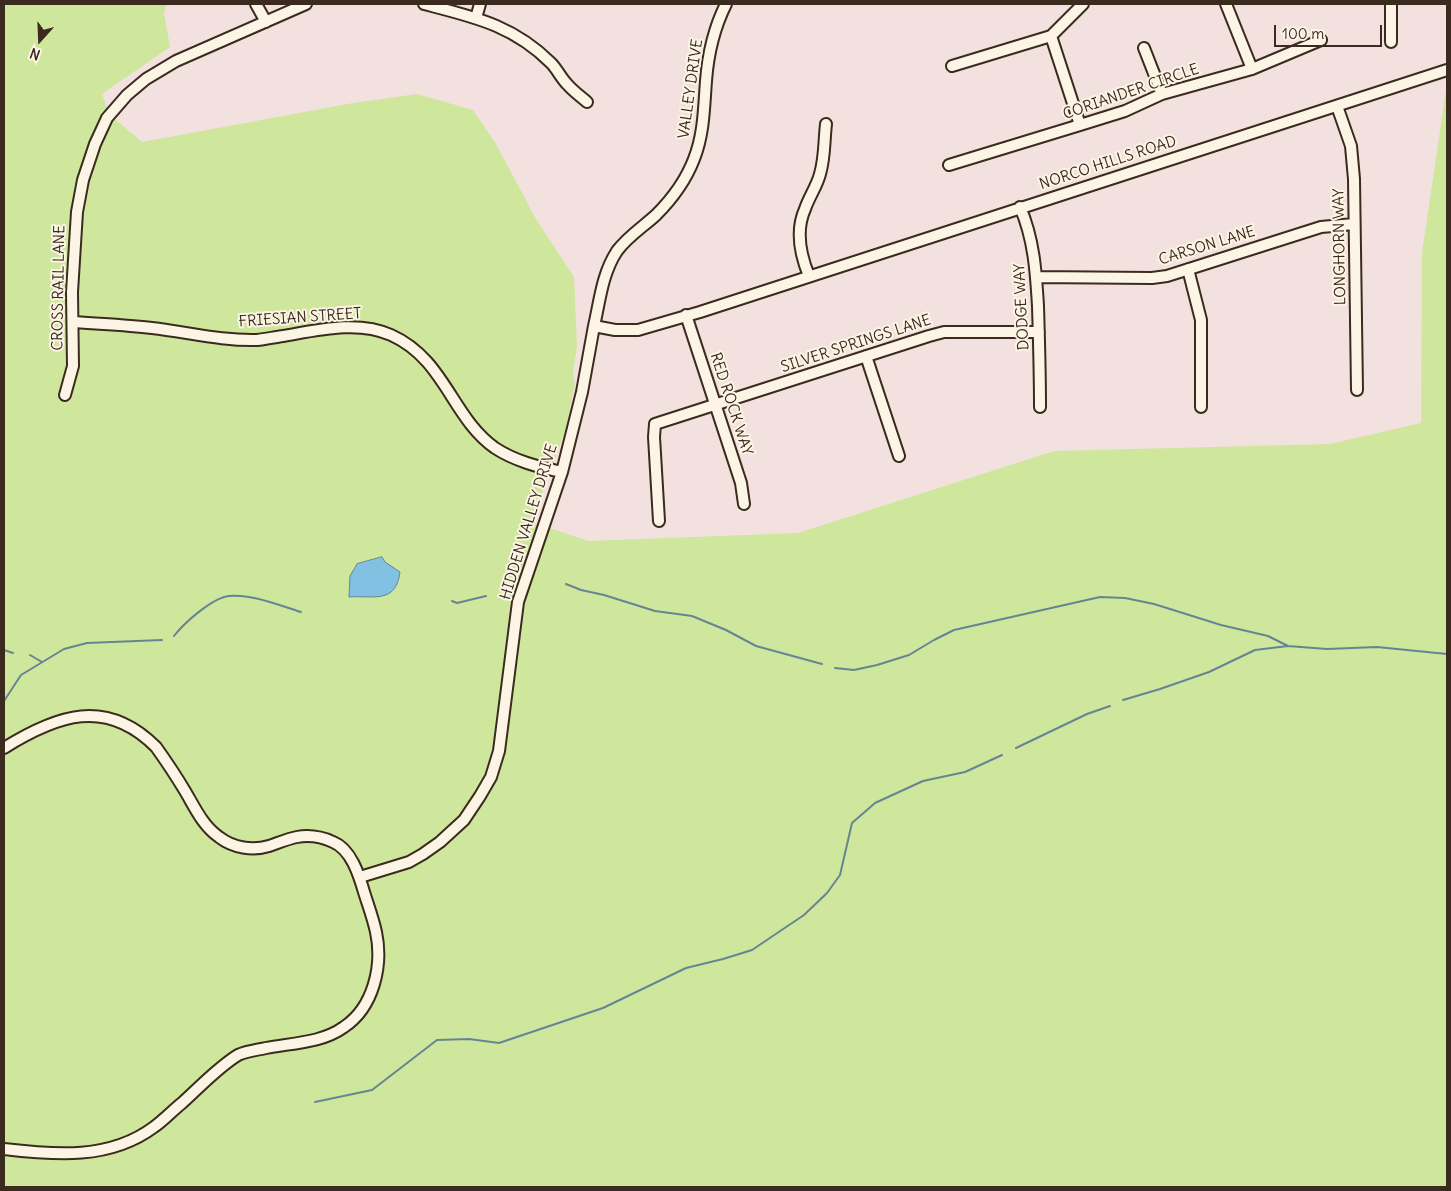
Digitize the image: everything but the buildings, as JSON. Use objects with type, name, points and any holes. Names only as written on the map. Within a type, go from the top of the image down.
[{"type":"street","points":[[256,4],[266,22]]},
{"type":"street","name":"CROSS RAIL LANE","points":[[65,395],[73,366],[72,268],[76,212],[83,180],[95,144],[107,118],[127,95],[146,79],[176,60],[306,4]]},
{"type":"street","points":[[424,4],[476,18],[506,29],[526,41],[552,64],[567,84],[587,102]]},
{"type":"street","points":[[476,18],[480,4]]},
{"type":"street","name":"VALLEY DRIVE","points":[[594,326],[602,284],[617,252],[626,240],[656,214],[676,192],[694,159],[700,143],[710,50],[716,28],[726,4]]},
{"type":"street","points":[[952,66],[1052,36],[1083,4]]},
{"type":"street","points":[[1226,4],[1252,69]]},
{"type":"street","points":[[1391,4],[1391,42]]},
{"type":"street","points":[[1052,36],[1080,126]]},
{"type":"street","name":"CORIANDER CIRCLE","points":[[949,165],[1080,126],[1162,94],[1252,69],[1321,40]]},
{"type":"street","points":[[1144,48],[1162,94]]},
{"type":"street","name":"NORCO HILLS ROAD","points":[[686,315],[1447,70]]},
{"type":"street","name":"LONGHORN WAY","points":[[1337,106],[1350,146],[1354,179],[1357,390]]},
{"type":"street","points":[[809,276],[799,246],[799,228],[804,209],[813,192],[824,160],[826,124]]},
{"type":"street","name":"DODGE WAY","points":[[1020,207],[1032,242],[1036,277],[1040,406]]},
{"type":"street","name":"CARSON LANE","points":[[1036,277],[1152,278],[1167,276],[1321,227],[1354,224]]},
{"type":"street","points":[[1188,269],[1201,320],[1201,407]]},
{"type":"street","points":[[594,326],[615,330],[638,330],[686,315]]},
{"type":"street","name":"RED ROCK WAY","points":[[686,315],[741,483],[744,504]]},
{"type":"street","name":"FRIESIAN STREET","points":[[72,322],[151,328],[224,338],[258,340],[330,329],[374,328],[412,346],[429,362],[478,432],[494,447],[512,458],[562,472]]},
{"type":"street","name":"HIDDEN VALLEY DRIVE","points":[[360,877],[408,862],[440,842],[464,820],[491,777],[498,751],[518,602],[562,472],[582,392],[594,326]]},
{"type":"street","name":"SILVER SPRINGS LANE","points":[[659,522],[654,437],[655,424],[944,332],[1039,332]]},
{"type":"street","points":[[866,356],[899,456]]},
{"type":"street","points":[[4,748],[43,726],[72,717],[96,716],[112,719],[127,725],[147,738],[156,747],[203,822],[219,838],[239,847],[253,849],[267,847],[297,837],[316,836],[335,842],[350,858],[360,877],[376,933],[378,959],[375,980],[369,1000],[360,1014],[347,1026],[334,1034],[242,1054],[221,1067],[153,1128],[123,1143],[99,1151],[78,1154],[49,1154],[4,1150]]},
{"type":"green space","points":[[4,4],[167,4],[164,13],[170,47],[102,94],[110,115],[142,142],[353,103],[417,94],[473,110],[496,144],[536,219],[574,277],[577,346],[573,374],[575,384],[565,432],[531,522],[589,541],[798,533],[1054,451],[1330,444],[1421,423],[1422,253],[1447,83],[1447,1187],[4,1187]]},
{"type":"water","points":[[382,557],[385,562],[400,572],[394,590],[382,596],[349,597],[350,576],[357,564]]},
{"type":"waterway","points":[[566,584],[655,611],[692,616],[726,630],[756,646],[822,664]]},
{"type":"waterway","points":[[174,636],[191,618],[207,606],[229,596],[256,598],[301,612]]},
{"type":"waterway","points":[[452,601],[457,603],[486,596]]},
{"type":"waterway","points":[[835,668],[854,670],[877,665],[909,655],[954,630],[1100,597],[1125,598],[1154,604],[1221,625],[1268,636],[1288,646]]},
{"type":"waterway","points":[[4,701],[21,675],[64,649],[87,643],[162,640]]},
{"type":"waterway","points":[[1123,700],[1209,672],[1255,650],[1288,646],[1327,649],[1377,647],[1447,654]]},
{"type":"waterway","points":[[4,650],[13,653]]},
{"type":"waterway","points":[[30,655],[42,662]]},
{"type":"waterway","points":[[1016,748],[1087,714],[1110,706]]},
{"type":"waterway","points":[[315,1102],[372,1090],[437,1040],[469,1039],[499,1043],[603,1008],[686,968],[752,950],[804,915],[827,893],[840,875],[852,823],[875,803],[923,781],[965,772],[1002,755]]}]
